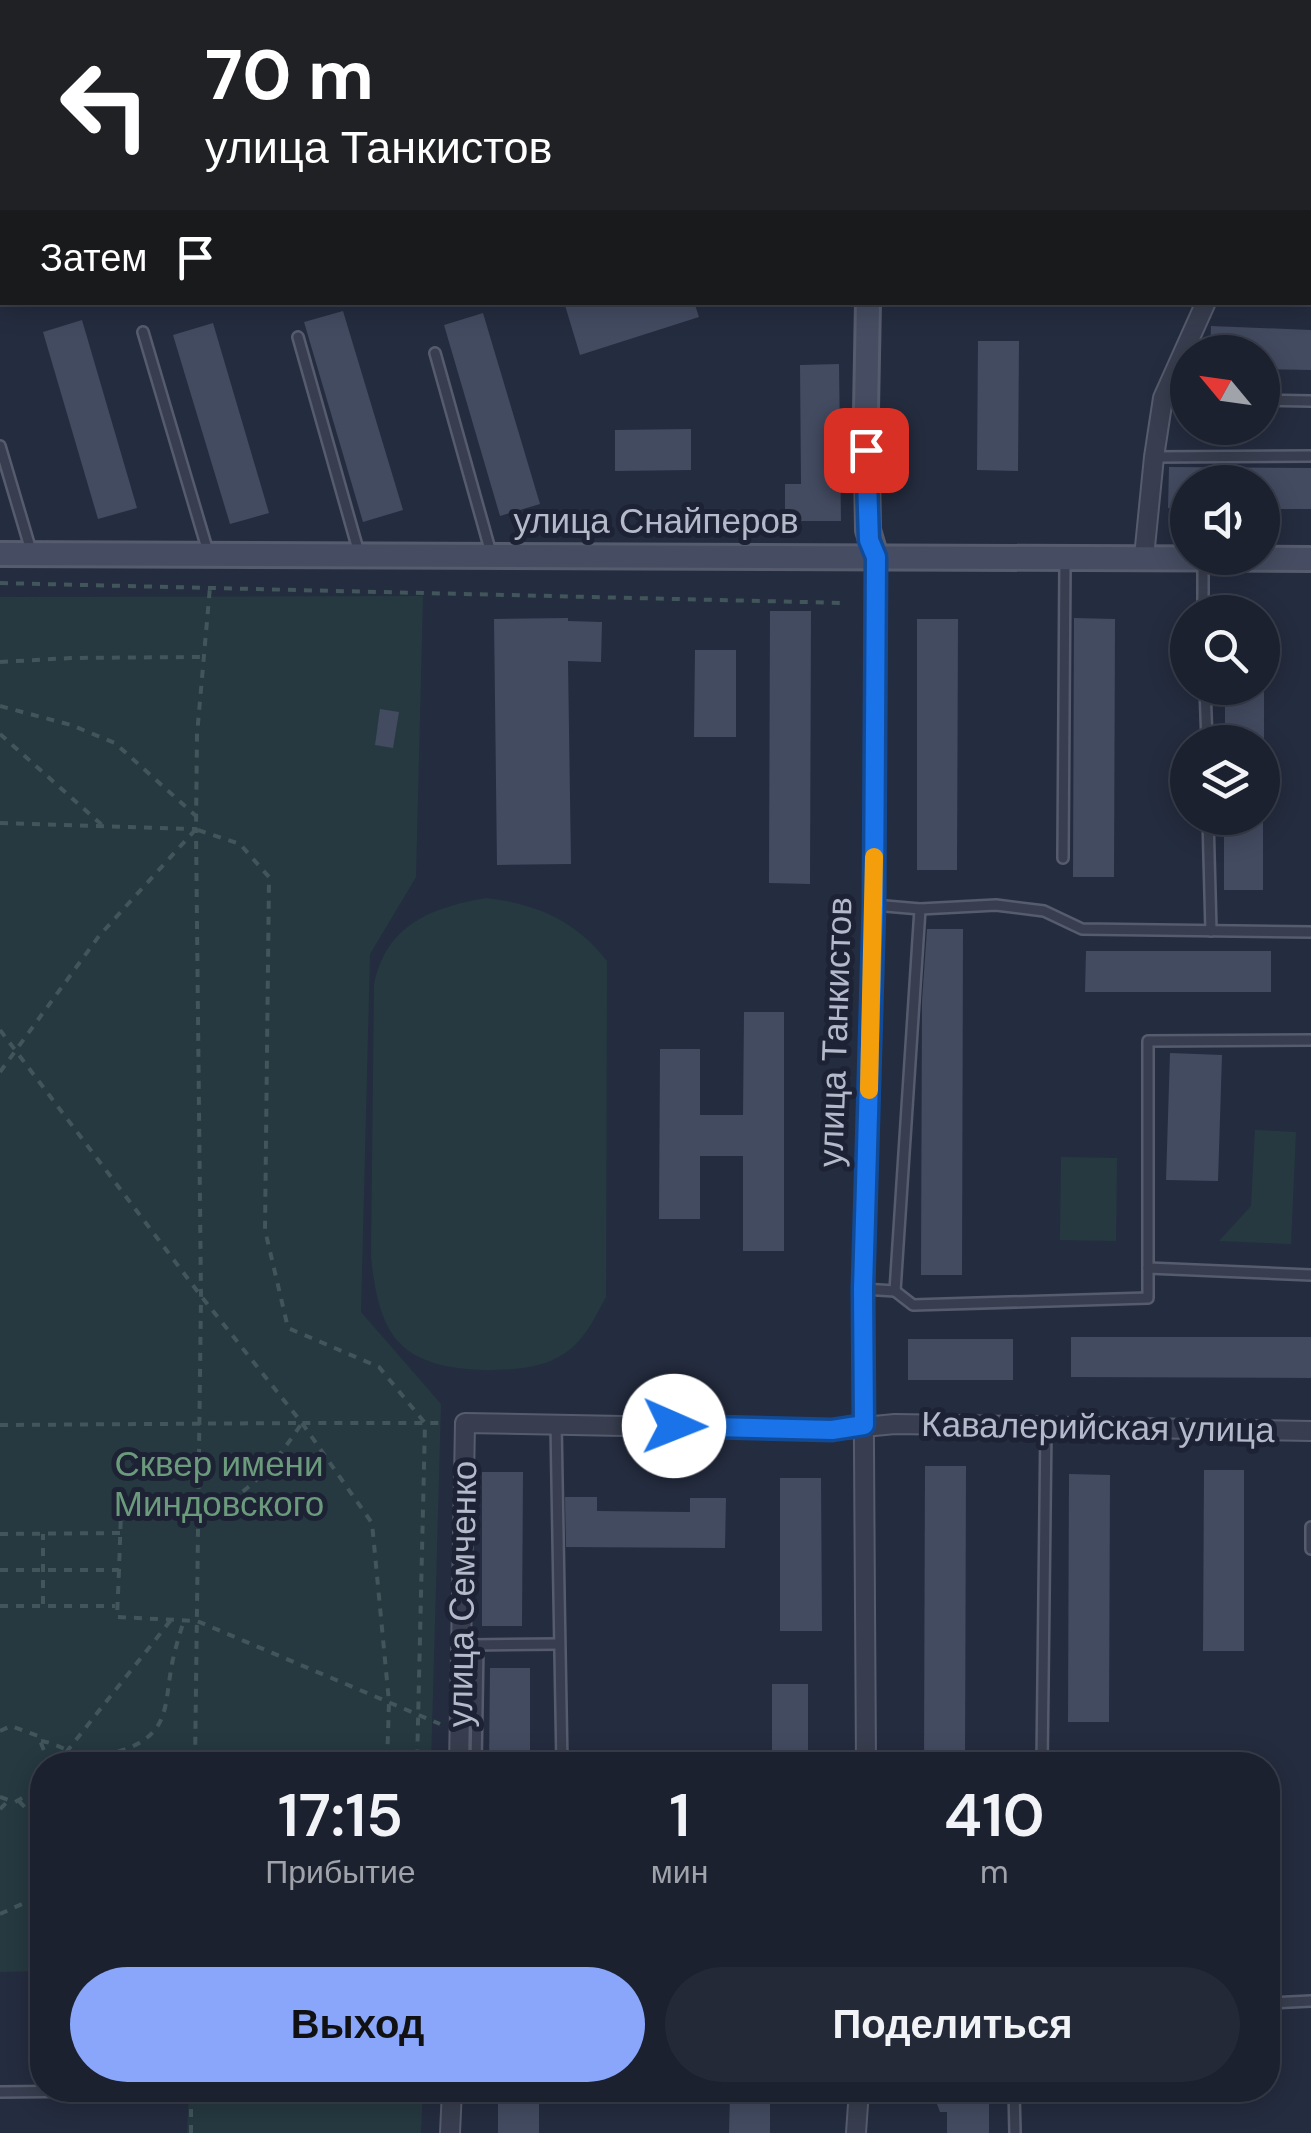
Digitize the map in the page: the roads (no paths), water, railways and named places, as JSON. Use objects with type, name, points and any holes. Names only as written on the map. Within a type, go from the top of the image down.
[{"type":"street","name":"улица Танкистов","points":[[866,1752],[863,1289],[874,905],[876,557],[869,540],[868,305]]},
{"type":"street","points":[[1144,557],[1163,398],[1205,305]]},
{"type":"street","name":"улица Снайперов","points":[[0,554],[1170,557]]},
{"type":"street","name":"улица Снайперов","points":[[1280,559],[1311,559]]},
{"type":"street","name":"Кавалерийская улица","points":[[465,1423],[832,1430],[864,1425],[1046,1426],[1311,1432]]},
{"type":"street","name":"улица Семченко","points":[[456,1752],[470,1645],[465,1423]]},
{"type":"street","points":[[450,2133],[451,2102]]},
{"type":"street","points":[[856,2133],[858,2102]]},
{"type":"lane","points":[[144,332],[209,555]]},
{"type":"lane","points":[[298,337],[360,555]]},
{"type":"lane","points":[[435,353],[492,556]]},
{"type":"lane","points":[[1163,398],[1170,398]]},
{"type":"lane","points":[[1280,400],[1311,401]]},
{"type":"lane","points":[[0,446],[32,554]]},
{"type":"lane","points":[[1154,457],[1311,456]]},
{"type":"lane","points":[[1063,858],[1065,556]]},
{"type":"lane","points":[[1208,835],[1211,931]]},
{"type":"lane","points":[[874,905],[920,909],[996,905],[1044,911],[1082,928],[1311,932]]},
{"type":"lane","points":[[895,1291],[920,909]]},
{"type":"lane","points":[[863,1289],[895,1291],[913,1305],[1148,1298],[1148,1040],[1311,1040]]},
{"type":"lane","points":[[1148,1268],[1311,1275]]},
{"type":"lane","points":[[556,1422],[562,1752]]},
{"type":"lane","points":[[1042,1752],[1046,1426]]},
{"type":"lane","points":[[1311,1528],[1311,1549]]},
{"type":"lane","points":[[475,1752],[470,1645],[560,1644]]},
{"type":"lane","points":[[1280,2002],[1311,2001]]},
{"type":"lane","points":[[0,2092],[30,2092]]},
{"type":"lane","points":[[1014,2102],[1015,2133]]},
{"type":"park label","name":"Сквер имени Миндовского","points":[[219,1484]]}]
